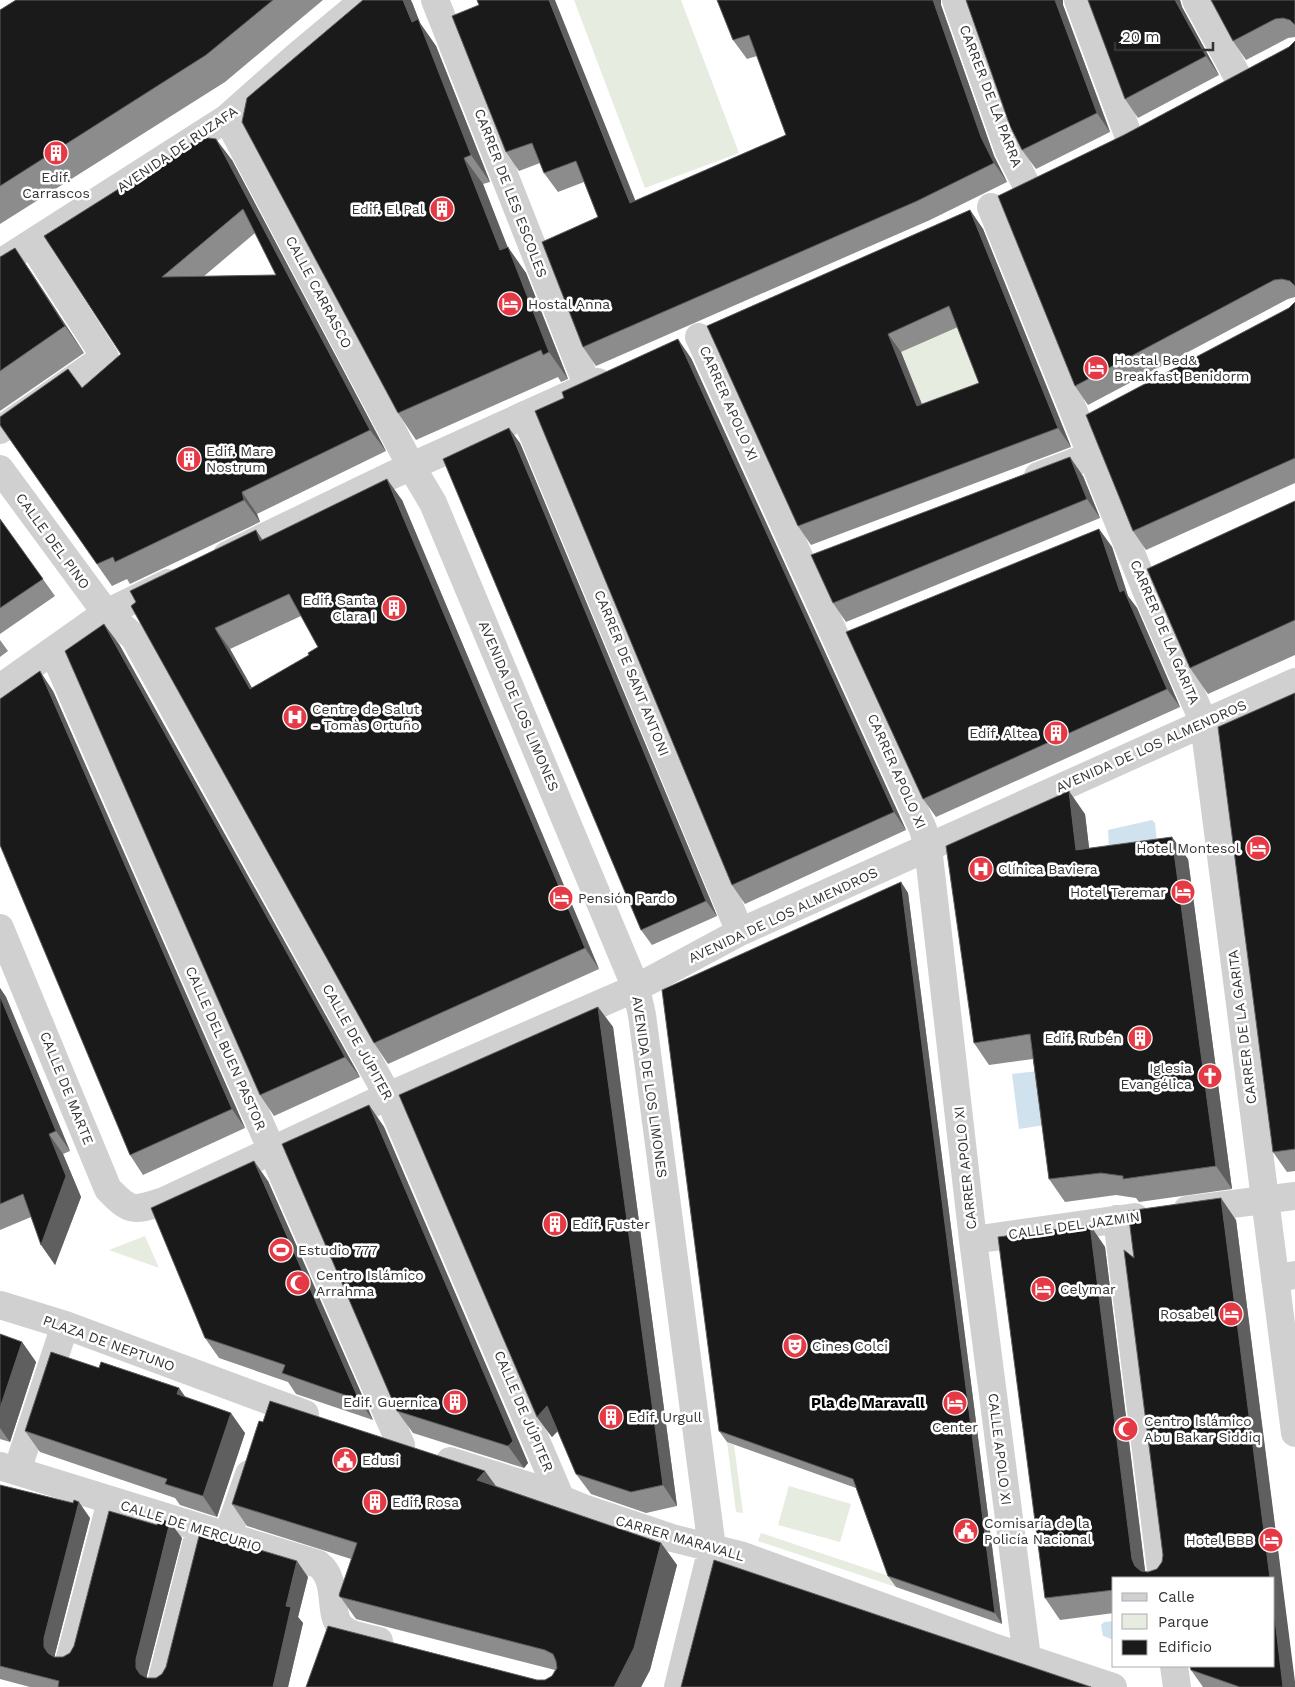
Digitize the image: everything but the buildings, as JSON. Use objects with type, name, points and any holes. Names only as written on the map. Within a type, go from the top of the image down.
[{"type":"street","name":"AVENIDA DE RUZAFA","points":[[0,263],[227,118],[364,0]]},
{"type":"street","name":"CARRER DE LES ESCOLES","points":[[435,0],[588,387]]},
{"type":"street","points":[[1078,0],[1141,134],[1104,153]]},
{"type":"street","points":[[1196,0],[1249,76],[1216,94]]},
{"type":"street","name":"CARRER DE LA PARRA","points":[[958,1],[1009,151],[1040,185],[980,213]]},
{"type":"street","name":"CALLE CARRASCO","points":[[227,118],[411,466]]},
{"type":"street","name":"CARRER DE LA GARITA","points":[[980,213],[1081,426],[1121,526],[1153,574],[1204,722],[1264,1200],[1285,1276],[1295,1433]]},
{"type":"street","points":[[0,430],[105,357],[32,244]]},
{"type":"street","points":[[674,348],[724,326]]},
{"type":"street","name":"CARRER APOLO XI","points":[[699,337],[802,564],[850,637],[924,829],[928,847],[973,1240]]},
{"type":"street","points":[[0,688],[106,613],[411,466],[622,371]]},
{"type":"street","points":[[1081,426],[1106,413]]},
{"type":"street","name":"CARRER DE SANT ANTONI","points":[[525,415],[740,932]]},
{"type":"street","points":[[1010,486],[1093,455]]},
{"type":"street","name":"AVENIDA DE LOS LIMONES","points":[[411,466],[433,502],[636,988],[642,1015],[712,1548],[678,1687]]},
{"type":"street","name":"CALLE DEL PINO","points":[[0,469],[106,613]]},
{"type":"street","points":[[1096,536],[1121,526]]},
{"type":"street","points":[[802,564],[829,554]]},
{"type":"street","name":"CALLE DE JÚPITER","points":[[106,613],[134,637],[388,1096],[562,1499]]},
{"type":"street","name":"CALLE DEL BUEN PASTOR","points":[[52,650],[401,1445]]},
{"type":"street","name":"AVENIDA DE LOS ALMENDROS","points":[[164,1201],[388,1096],[636,988],[740,932],[1295,682]]},
{"type":"street","name":"CALLE DE MARTE","points":[[0,928],[108,1189],[124,1206],[140,1209],[164,1201]]},
{"type":"street","name":"CALLE DEL JAZMIN","points":[[973,1240],[1295,1196]]},
{"type":"street","points":[[1117,1219],[1162,1577]]},
{"type":"street","name":"CALLE APOLO XI","points":[[973,1240],[1027,1658]]},
{"type":"street","name":"PLAZA DE NEPTUNO","points":[[0,1305],[65,1325],[218,1382],[270,1412],[328,1422]]},
{"type":"street","points":[[8,1469],[65,1325]]},
{"type":"street","name":"CARRER MARAVALL","points":[[365,1434],[562,1499],[672,1538],[740,1555],[1113,1687]]},
{"type":"street","points":[[227,1537],[258,1448]]},
{"type":"street","name":"CALLE DE MERCURIO","points":[[8,1469],[318,1564],[327,1571],[332,1587],[333,1608],[338,1626],[348,1633],[404,1647]]},
{"type":"street","points":[[70,1658],[111,1501]]},
{"type":"street","points":[[162,1678],[200,1529]]},
{"type":"street","points":[[1174,1667],[1177,1687]]},
{"type":"green space","points":[[574,0],[681,0],[739,153],[645,188]]},
{"type":"green space","points":[[962,325],[993,401],[982,480],[936,498],[900,352]]},
{"type":"green space","points":[[145,1236],[159,1268],[109,1250]]},
{"type":"green space","points":[[727,1442],[734,1445],[743,1513],[736,1512]]},
{"type":"green space","points":[[789,1486],[851,1504],[840,1542],[778,1525]]},
{"type":"green space","points":[[761,1533],[892,1577],[896,1587],[758,1541]]},
{"type":"water","points":[[1152,820],[1155,823],[1157,843],[1109,849],[1108,830]]},
{"type":"water","points":[[1038,1071],[1045,1125],[1019,1129],[1012,1074]]},
{"type":"water","points":[[1112,1621],[1112,1639],[1103,1636],[1101,1625],[1104,1622]]},
{"type":"place","name":"Edif. Carrascos","points":[[56,153]]},
{"type":"place","name":"Edif. El Pal","points":[[442,209]]},
{"type":"place","name":"Hostal Anna","points":[[510,304]]},
{"type":"place","name":"Hostal Bed& Breakfast Benidorm","points":[[1096,368]]},
{"type":"place","name":"Edif. Mare Nostrum","points":[[189,459]]},
{"type":"place","name":"Edif. Santa Clara I","points":[[394,608]]},
{"type":"place","name":"Centre de Salut - Tomàs Ortuño","points":[[295,717]]},
{"type":"place","name":"Edif. Altea","points":[[1056,733]]},
{"type":"place","name":"Hotel Montesol","points":[[1258,848]]},
{"type":"place","name":"Clínica Baviera","points":[[981,869]]},
{"type":"place","name":"Hotel Teremar","points":[[1183,892]]},
{"type":"place","name":"Pensión Pardo","points":[[561,898]]},
{"type":"place","name":"Edif. Rubén","points":[[1140,1038]]},
{"type":"place","name":"Iglesia Evangélica","points":[[1210,1076]]},
{"type":"place","name":"Edif. Fuster","points":[[555,1224]]},
{"type":"place","name":"Estudio 777","points":[[281,1250]]},
{"type":"place","name":"Centro Islámico Arrahma","points":[[298,1283]]},
{"type":"place","name":"Celymar","points":[[1043,1289]]},
{"type":"place","name":"Rosabel","points":[[1231,1314]]},
{"type":"place","name":"Cines Colci","points":[[795,1346]]},
{"type":"place","name":"Edif. Guernica","points":[[455,1402]]},
{"type":"place","name":"Center","points":[[955,1403]]},
{"type":"place","name":"Edif. Urgull","points":[[611,1417]]},
{"type":"place","name":"Centro Islámico Abu Bakar Siddiq","points":[[1126,1429]]},
{"type":"place","name":"Edusi","points":[[345,1460]]},
{"type":"place","name":"Edif. Rosa","points":[[375,1502]]},
{"type":"place","name":"Comisaría de la Policía Nacional","points":[[966,1531]]},
{"type":"place","name":"Hotel BBB","points":[[1271,1540]]},
{"type":"district","name":"Pla de Maravall","points":[[868,1403]]}]
